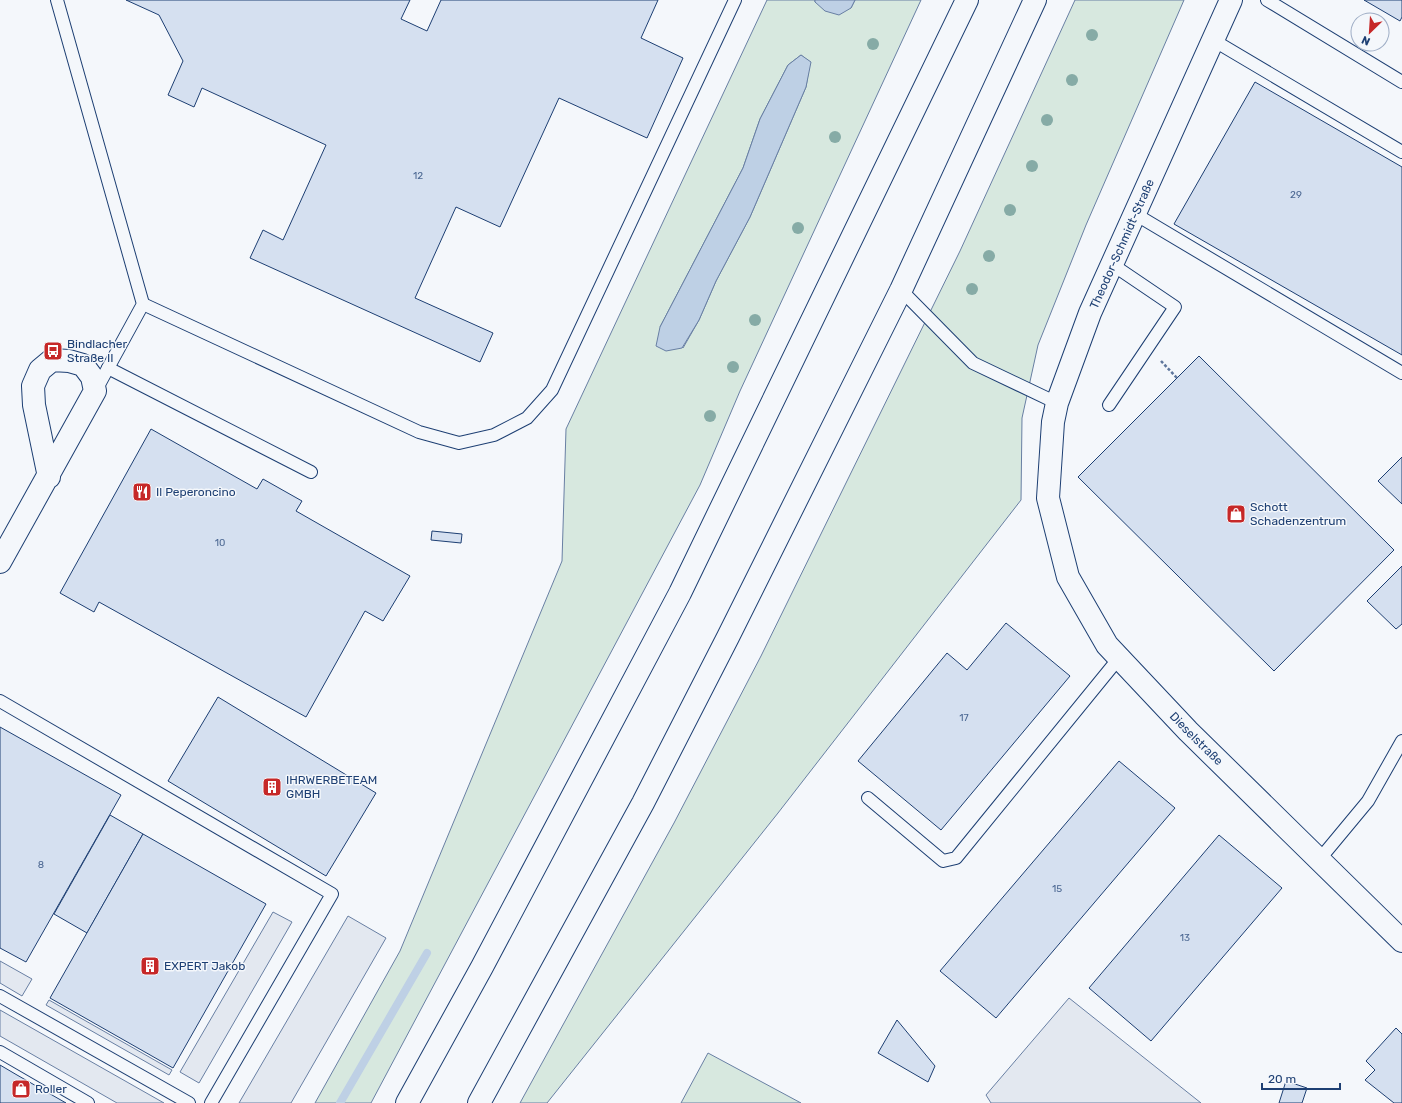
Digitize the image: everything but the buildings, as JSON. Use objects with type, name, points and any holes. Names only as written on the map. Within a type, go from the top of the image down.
[{"type":"main road","points":[[407,1103],[482,967],[680,593],[967,0]]},
{"type":"main road","points":[[478,1103],[643,803],[901,290],[1035,0]]},
{"type":"main road","name":"Theodor-Schmidt-Straße","points":[[1048,498],[1053,422],[1057,403],[1090,313],[1113,265],[1231,0]]},
{"type":"main road","points":[[0,562],[49,477],[96,391],[92,377],[83,365],[69,361],[52,360],[40,370],[34,386],[34,405],[49,477]]},
{"type":"main road","name":"Dieselstraße","points":[[1048,498],[1068,577],[1107,645],[1188,731],[1402,942]]},
{"type":"lane","points":[[57,0],[143,304],[96,391]]},
{"type":"lane","points":[[143,304],[419,432],[459,443],[494,435],[527,418],[552,390],[735,0]]},
{"type":"lane","points":[[1267,0],[1402,82]]},
{"type":"lane","points":[[1213,40],[1402,152]]},
{"type":"lane","points":[[1135,214],[1402,373]]},
{"type":"lane","points":[[1109,405],[1175,307],[1113,265]]},
{"type":"lane","points":[[901,290],[973,363],[1057,403]]},
{"type":"lane","points":[[108,368],[310,472]]},
{"type":"lane","points":[[868,798],[943,861],[956,858],[1119,658]]},
{"type":"lane","points":[[0,701],[332,894],[211,1103]]},
{"type":"lane","points":[[1319,860],[1368,801],[1402,741]]},
{"type":"lane","points":[[0,996],[188,1103]]},
{"type":"lane","points":[[0,1052],[20,1070],[88,1103]]},
{"type":"shaded area","points":[[767,0],[815,0],[815,2],[851,8],[855,0],[921,0],[740,391],[700,485],[371,1103],[315,1103],[400,951],[562,561],[566,429]],"holes":[[[801,55],[810,62],[806,87],[750,217],[716,281],[699,320],[683,348],[660,327],[743,168],[760,119],[788,65]]]},
{"type":"shaded area","points":[[1075,0],[1184,0],[1086,225],[1038,345],[1022,418],[1021,500],[778,813],[547,1103],[520,1103],[674,823],[761,656],[960,251]]},
{"type":"shaded area","points":[[273,912],[292,922],[199,1083],[180,1072]]},
{"type":"shaded area","points":[[348,916],[386,938],[291,1103],[239,1103]]},
{"type":"shaded area","points":[[0,961],[32,979],[22,996],[0,983]]},
{"type":"shaded area","points":[[1069,998],[1201,1103],[991,1103],[986,1095]]},
{"type":"shaded area","points":[[49,1000],[172,1070],[169,1075],[46,1005]]},
{"type":"shaded area","points":[[0,1010],[164,1103],[117,1103],[0,1036]]},
{"type":"shaded area","points":[[708,1053],[801,1103],[681,1103]]},
{"type":"water","points":[[815,0],[855,0],[851,8],[839,15],[825,11],[815,2]]},
{"type":"water","points":[[801,55],[811,62],[806,87],[750,217],[716,281],[699,320],[682,348],[666,351],[656,346],[660,327],[743,168],[760,119],[788,65]]},
{"type":"waterway","points":[[340,1103],[427,953]]},
{"type":"place","name":"Bindlacher Straße II","points":[[53,351]]},
{"type":"place","name":"Il Peperoncino","points":[[142,492]]},
{"type":"place","name":"Schott Schadenzentrum","points":[[1236,514]]},
{"type":"place","name":"IHRWERBETEAM GMBH","points":[[272,787]]},
{"type":"place","name":"EXPERT Jakob","points":[[150,966]]},
{"type":"place","name":"Roller","points":[[21,1089]]}]
